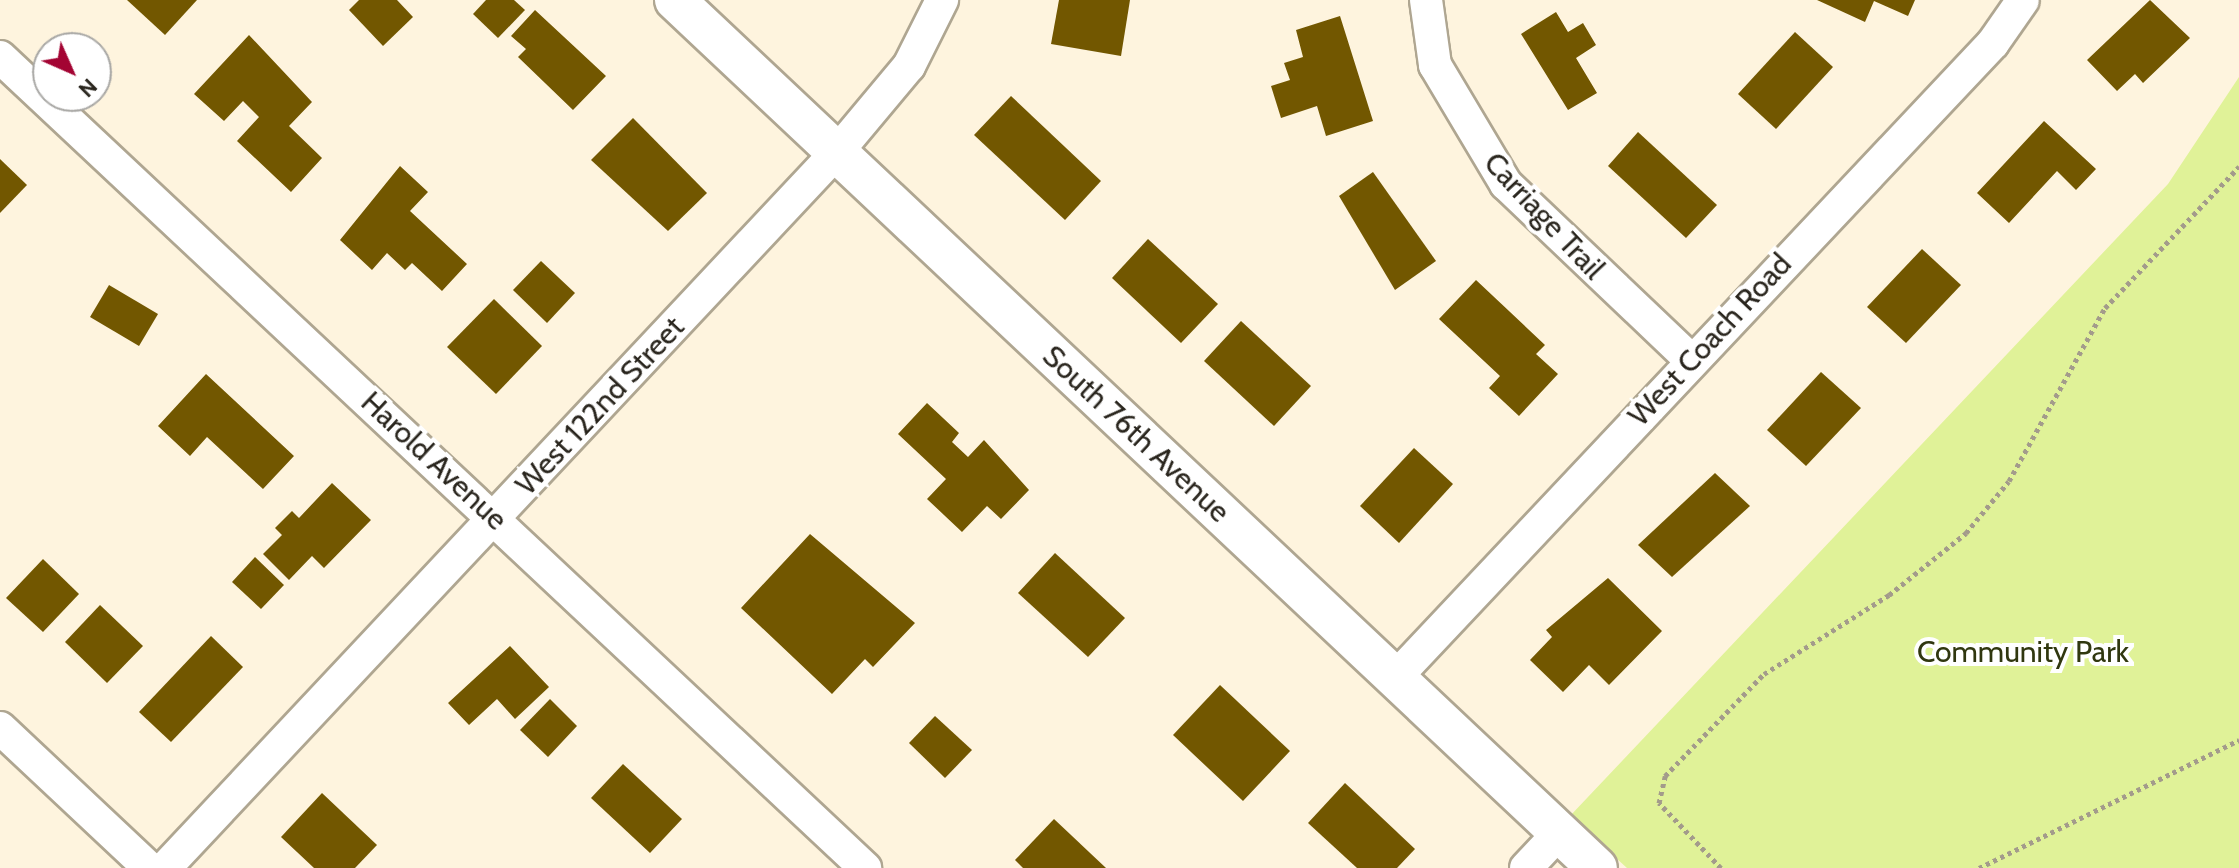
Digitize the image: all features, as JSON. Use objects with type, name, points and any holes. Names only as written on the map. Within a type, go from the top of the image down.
[{"type":"street","name":"South 76th Avenue","points":[[675,0],[1597,868]]},
{"type":"street","name":"West 122nd Street","points":[[165,868],[837,152],[909,66],[942,0]]},
{"type":"street","name":"Carriage Trail","points":[[1426,0],[1435,65],[1506,184],[1690,359]]},
{"type":"street","name":"West Coach Road","points":[[1395,678],[1690,359],[1993,43],[2023,0]]},
{"type":"street","name":"Harold Avenue","points":[[0,57],[865,868]]},
{"type":"street","points":[[0,728],[149,868]]},
{"type":"street","points":[[1526,868],[1559,833]]},
{"type":"path","points":[[1721,868],[1659,803],[1665,776],[1764,674],[1902,587],[1974,524],[2009,481],[2105,308],[2239,167]]},
{"type":"path","points":[[1979,868],[2239,740]]},
{"type":"green space","name":"Community Park","points":[[2239,77],[2239,868],[1627,868],[1570,816],[2168,184]]},
{"type":"building","points":[[127,0],[197,0],[165,35]]},
{"type":"building","points":[[359,0],[397,0],[413,17],[383,46],[349,10]]},
{"type":"building","points":[[486,0],[514,0],[525,10],[498,38],[473,14]]},
{"type":"building","points":[[1059,0],[1130,0],[1121,56],[1051,44]]},
{"type":"building","points":[[1817,0],[1915,0],[1908,16],[1874,1],[1865,22]]},
{"type":"building","points":[[2150,0],[2190,38],[2143,83],[2135,74],[2117,91],[2087,60]]},
{"type":"building","points":[[535,10],[606,76],[573,110],[518,57],[526,49],[511,36]]},
{"type":"building","points":[[1556,12],[1568,32],[1583,23],[1596,45],[1576,58],[1597,93],[1568,110],[1521,34]]},
{"type":"building","points":[[1340,16],[1373,121],[1326,136],[1317,106],[1281,118],[1271,86],[1290,80],[1284,63],[1303,57],[1296,30]]},
{"type":"building","points":[[1795,32],[1833,67],[1776,129],[1738,94]]},
{"type":"building","points":[[249,35],[312,102],[289,126],[322,158],[291,192],[237,141],[259,117],[243,101],[224,121],[194,94]]},
{"type":"building","points":[[1011,96],[1101,181],[1065,220],[974,135]]},
{"type":"building","points":[[633,118],[707,193],[668,231],[591,160]]},
{"type":"building","points":[[2044,121],[2096,169],[2076,190],[2057,171],[2009,223],[1977,193]]},
{"type":"building","points":[[1638,132],[1717,205],[1686,238],[1608,166]]},
{"type":"building","points":[[0,159],[27,185],[0,213]]},
{"type":"building","points":[[400,166],[428,192],[410,211],[467,264],[442,291],[412,263],[405,270],[387,253],[372,270],[340,240]]},
{"type":"building","points":[[1373,172],[1436,261],[1395,290],[1339,196]]},
{"type":"building","points":[[1148,239],[1218,304],[1181,343],[1112,278]]},
{"type":"building","points":[[1922,249],[1961,285],[1906,343],[1867,307]]},
{"type":"building","points":[[541,261],[575,293],[547,323],[513,290]]},
{"type":"building","points":[[1476,280],[1545,345],[1536,354],[1558,374],[1519,416],[1489,388],[1500,376],[1439,319]]},
{"type":"building","points":[[109,285],[158,314],[139,346],[90,317]]},
{"type":"building","points":[[494,299],[542,346],[496,394],[447,347]]},
{"type":"building","points":[[1241,321],[1311,386],[1274,426],[1204,361]]},
{"type":"building","points":[[1821,372],[1861,408],[1806,466],[1767,430]]},
{"type":"building","points":[[206,374],[294,456],[263,489],[207,437],[190,456],[158,426]]},
{"type":"building","points":[[927,403],[959,433],[952,442],[968,457],[984,440],[1029,490],[1001,519],[987,506],[962,532],[927,499],[946,479],[898,434]]},
{"type":"building","points":[[1414,448],[1453,484],[1399,543],[1360,506]]},
{"type":"building","points":[[1715,473],[1750,506],[1672,577],[1638,545]]},
{"type":"building","points":[[332,483],[371,520],[324,568],[312,556],[289,580],[263,554],[282,535],[275,528],[292,511],[299,518]]},
{"type":"building","points":[[810,534],[915,623],[873,667],[865,659],[832,694],[741,608]]},
{"type":"building","points":[[1055,553],[1125,618],[1088,657],[1018,593]]},
{"type":"building","points":[[255,557],[284,585],[261,609],[232,582]]},
{"type":"building","points":[[43,559],[79,594],[43,632],[6,598]]},
{"type":"building","points":[[1608,578],[1662,631],[1609,685],[1589,665],[1563,692],[1530,660],[1552,637],[1546,630]]},
{"type":"building","points":[[100,605],[143,646],[107,683],[65,642]]},
{"type":"building","points":[[211,636],[243,667],[171,742],[139,712]]},
{"type":"building","points":[[510,646],[549,687],[515,719],[497,699],[469,725],[448,703]]},
{"type":"building","points":[[1220,685],[1290,751],[1243,801],[1173,735]]},
{"type":"building","points":[[550,699],[577,726],[548,757],[520,730]]},
{"type":"building","points":[[935,716],[972,750],[945,778],[909,743]]},
{"type":"building","points":[[623,764],[682,819],[650,853],[591,798]]},
{"type":"building","points":[[1345,783],[1415,849],[1397,868],[1357,868],[1308,823]]},
{"type":"building","points":[[322,793],[377,845],[355,868],[314,868],[281,837]]},
{"type":"building","points":[[1054,819],[1106,868],[1023,868],[1015,860]]}]
